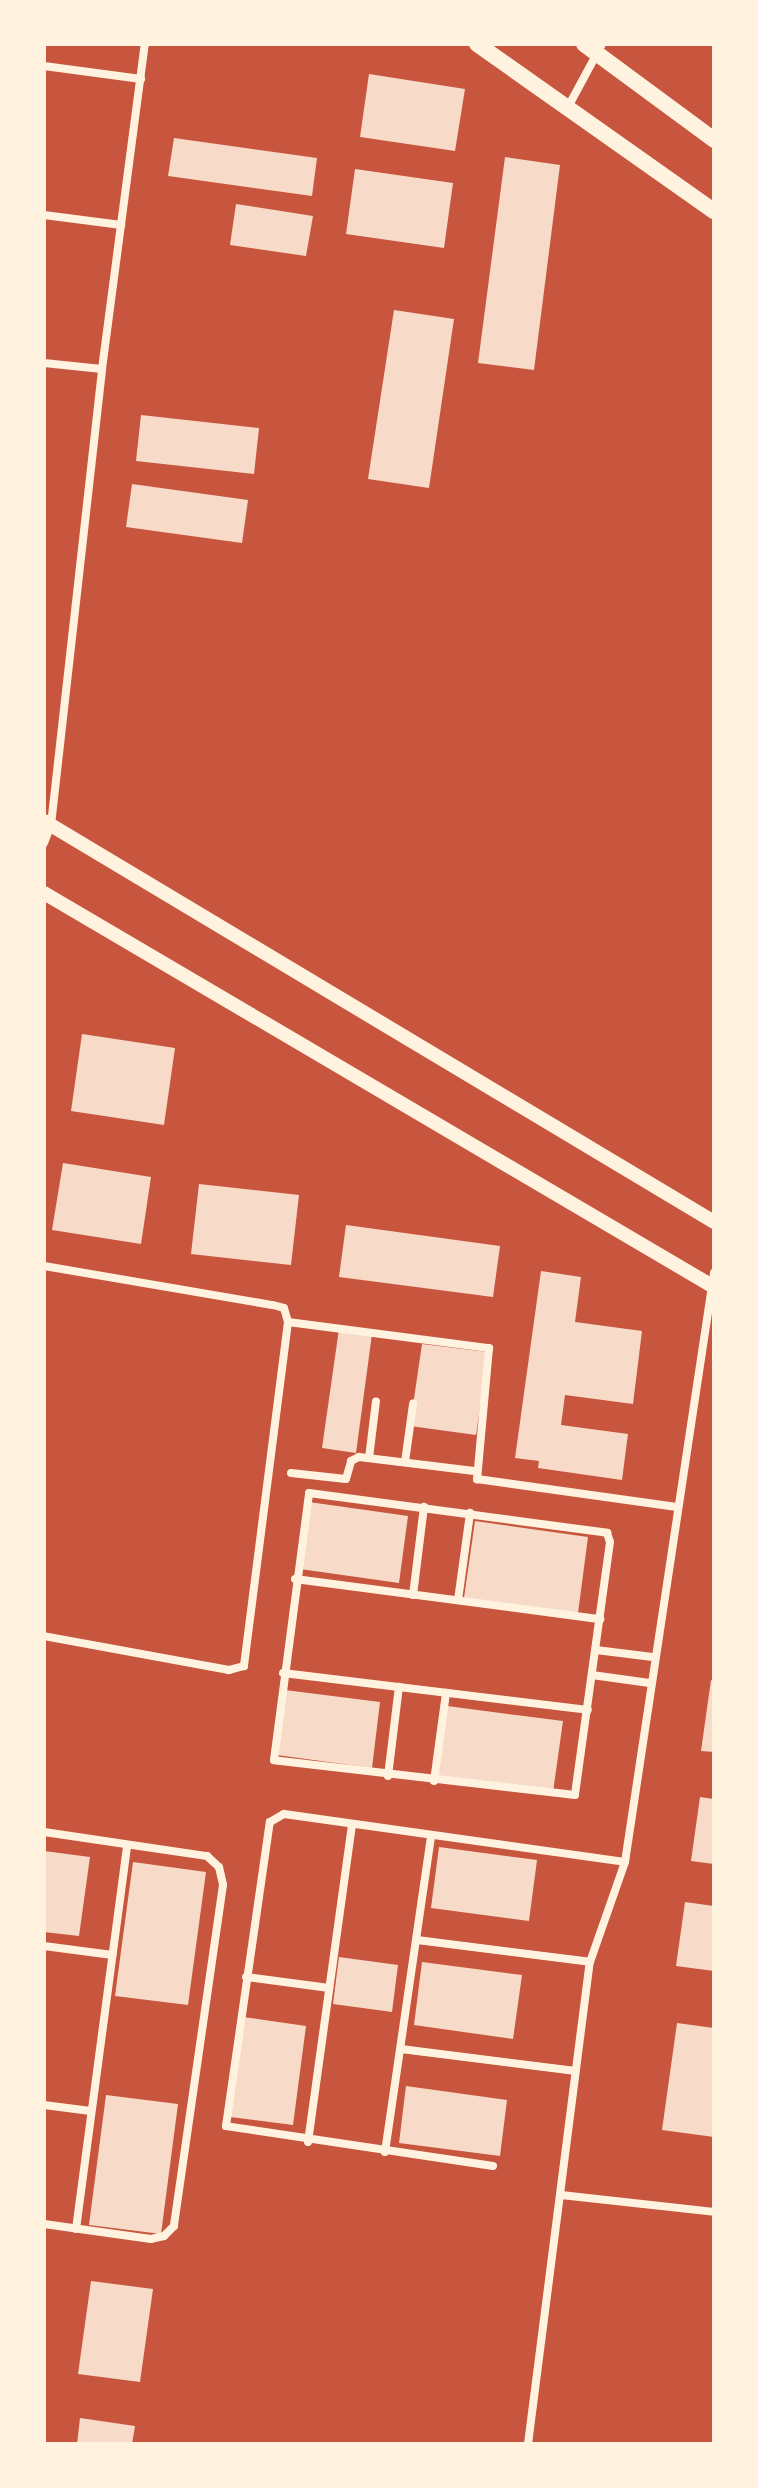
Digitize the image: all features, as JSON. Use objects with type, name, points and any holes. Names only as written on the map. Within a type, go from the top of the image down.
[{"type":"main road","points":[[477,44],[714,211]]},
{"type":"main road","points":[[584,44],[601,49],[714,140]]},
{"type":"street","points":[[44,843],[145,44]]},
{"type":"street","points":[[568,107],[601,49]]},
{"type":"street","points":[[44,66],[141,79]]},
{"type":"street","points":[[44,215],[121,225]]},
{"type":"street","points":[[44,363],[102,369]]},
{"type":"street","points":[[48,823],[714,1222]]},
{"type":"street","points":[[44,893],[713,1281],[675,1507],[625,1862],[590,1962],[528,2444]]},
{"type":"street","points":[[44,1266],[273,1305],[284,1308],[288,1322],[244,1666],[229,1670],[44,1636]]},
{"type":"street","points":[[288,1322],[489,1348],[474,1471],[482,1482],[675,1507]]},
{"type":"street","points":[[369,1458],[376,1401]]},
{"type":"street","points":[[405,1462],[413,1404]]},
{"type":"street","points":[[291,1473],[346,1479],[355,1457],[474,1471]]},
{"type":"street","points":[[309,1493],[470,1513],[607,1533],[600,1619],[577,1790],[571,1797],[274,1760],[295,1579],[309,1493]]},
{"type":"street","points":[[413,1595],[424,1507]]},
{"type":"street","points":[[458,1600],[470,1513]]},
{"type":"street","points":[[295,1579],[600,1619]]},
{"type":"street","points":[[596,1650],[653,1657]]},
{"type":"street","points":[[283,1673],[588,1710]]},
{"type":"street","points":[[592,1675],[649,1683]]},
{"type":"street","points":[[388,1776],[399,1687]]},
{"type":"street","points":[[434,1781],[446,1693]]},
{"type":"street","points":[[493,2166],[234,2132],[225,2125],[267,1830],[275,1815],[625,1862]]},
{"type":"street","points":[[308,2142],[352,1824]]},
{"type":"street","points":[[44,1832],[207,1856],[219,1867],[223,1885],[174,2226],[164,2236],[151,2239],[44,2224]]},
{"type":"street","points":[[385,2152],[431,1835]]},
{"type":"street","points":[[76,2229],[127,1845]]},
{"type":"street","points":[[417,1940],[590,1962]]},
{"type":"street","points":[[44,1946],[112,1955]]},
{"type":"street","points":[[246,1977],[329,1988]]},
{"type":"street","points":[[401,2049],[576,2071]]},
{"type":"street","points":[[44,2105],[91,2111]]},
{"type":"street","points":[[561,2195],[714,2212]]},
{"type":"building","points":[[369,74],[465,89],[455,151],[360,137]]},
{"type":"building","points":[[174,138],[317,158],[312,196],[168,176]]},
{"type":"building","points":[[505,157],[560,165],[534,370],[478,363]]},
{"type":"building","points":[[355,169],[453,183],[444,248],[346,234]]},
{"type":"building","points":[[236,204],[313,216],[306,256],[230,245]]},
{"type":"building","points":[[394,310],[454,319],[429,488],[368,479]]},
{"type":"building","points":[[141,415],[259,428],[254,474],[136,461]]},
{"type":"building","points":[[132,484],[248,500],[242,543],[126,527]]},
{"type":"building","points":[[82,1034],[175,1048],[164,1125],[71,1111]]},
{"type":"building","points":[[63,1163],[151,1177],[141,1244],[52,1230]]},
{"type":"building","points":[[199,1184],[299,1195],[291,1265],[191,1254]]},
{"type":"building","points":[[346,1225],[500,1246],[493,1297],[339,1277]]},
{"type":"building","points":[[541,1271],[581,1277],[575,1322],[642,1331],[633,1404],[565,1395],[561,1425],[628,1434],[622,1480],[538,1468],[539,1461],[515,1458]]},
{"type":"building","points":[[339,1329],[372,1334],[356,1453],[322,1448]]},
{"type":"building","points":[[422,1344],[488,1352],[476,1435],[410,1426]]},
{"type":"building","points":[[309,1502],[408,1516],[399,1583],[300,1569]]},
{"type":"building","points":[[475,1521],[588,1537],[578,1613],[464,1598]]},
{"type":"building","points":[[711,1680],[714,1681],[714,1752],[701,1751]]},
{"type":"building","points":[[285,1690],[380,1702],[372,1768],[277,1755]]},
{"type":"building","points":[[447,1706],[563,1721],[553,1792],[438,1776]]},
{"type":"building","points":[[700,1797],[714,1799],[714,1864],[691,1861]]},
{"type":"building","points":[[439,1847],[537,1860],[529,1921],[431,1908]]},
{"type":"building","points":[[44,1851],[90,1857],[79,1936],[44,1932]]},
{"type":"building","points":[[133,1862],[206,1872],[188,2005],[115,1996]]},
{"type":"building","points":[[685,1902],[714,1906],[714,1971],[676,1966]]},
{"type":"building","points":[[339,1957],[398,1965],[392,2012],[333,2004]]},
{"type":"building","points":[[422,1962],[522,1975],[513,2039],[414,2025]]},
{"type":"building","points":[[243,2017],[306,2026],[293,2125],[230,2117]]},
{"type":"building","points":[[677,2023],[714,2028],[714,2137],[662,2130]]},
{"type":"building","points":[[406,2086],[507,2100],[500,2156],[399,2143]]},
{"type":"building","points":[[106,2095],[178,2104],[161,2234],[89,2225]]},
{"type":"building","points":[[91,2281],[153,2289],[140,2382],[78,2374]]},
{"type":"building","points":[[80,2418],[135,2426],[132,2444],[77,2444]]}]
